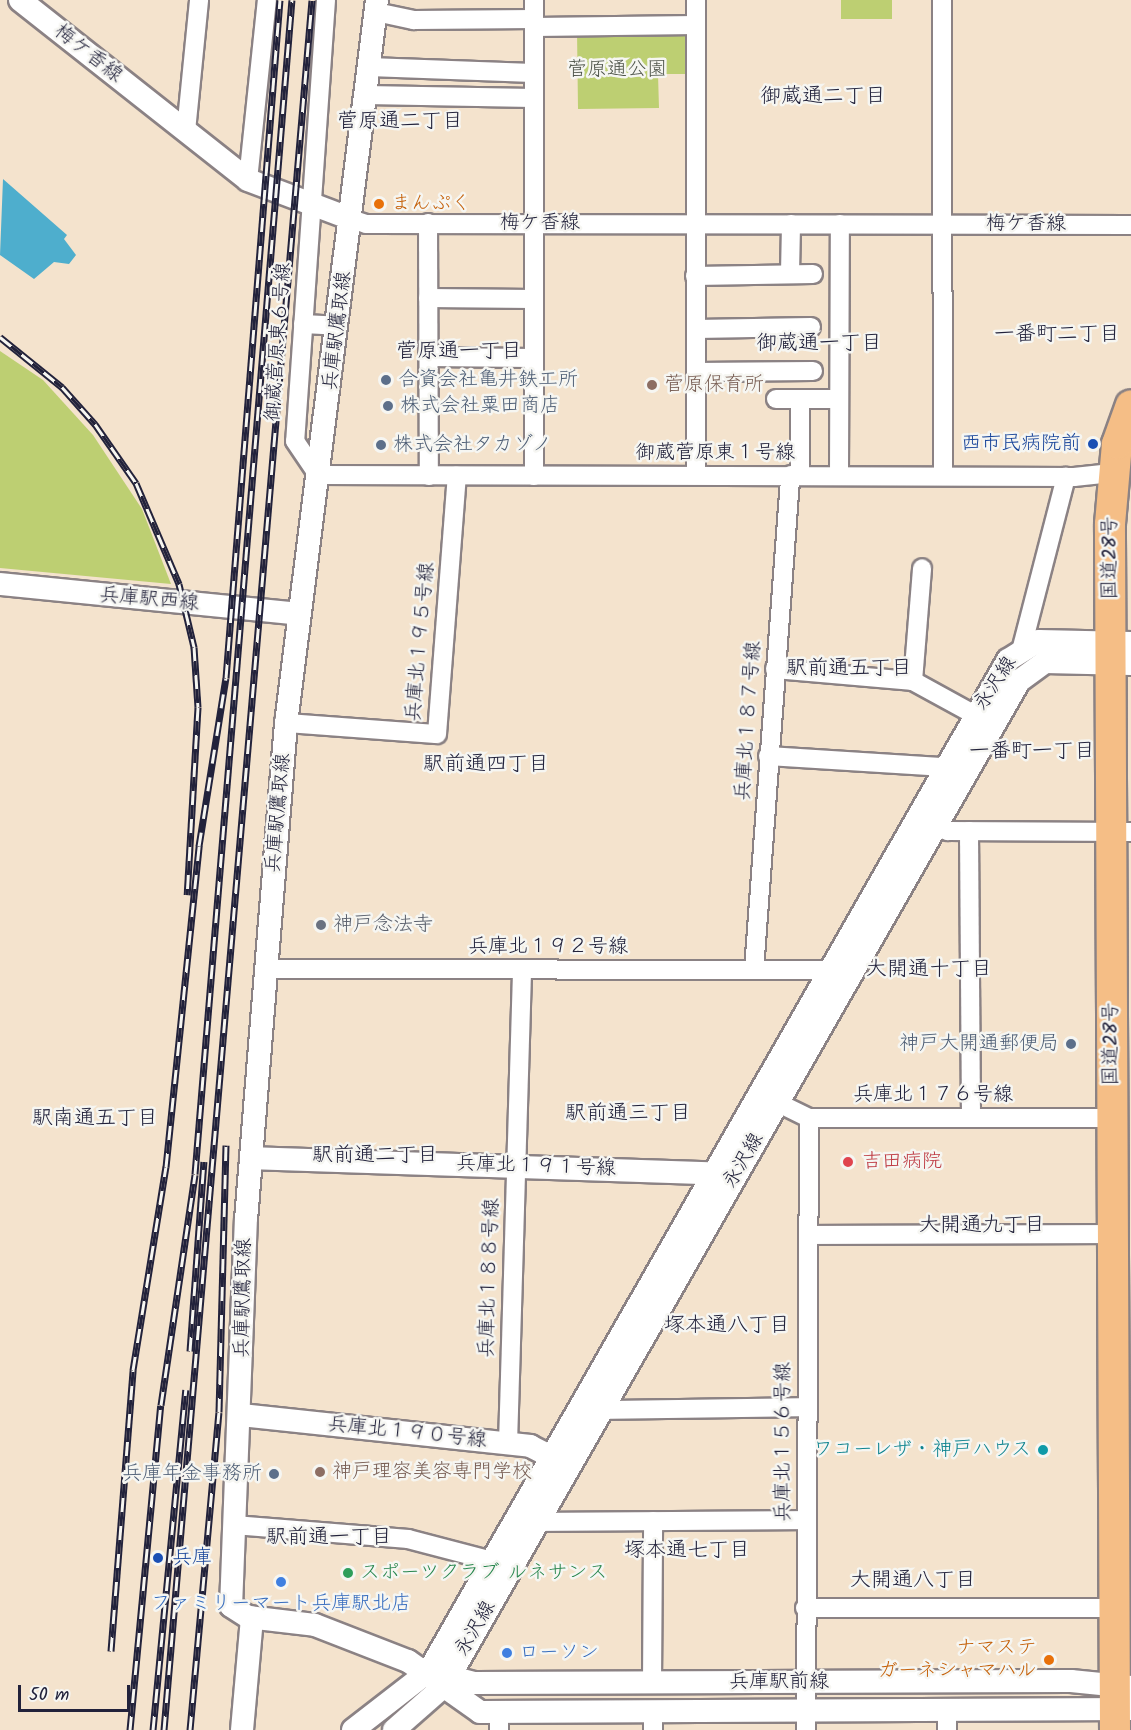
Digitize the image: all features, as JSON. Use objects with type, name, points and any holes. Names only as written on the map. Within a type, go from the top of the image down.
[{"type":"highway","name":"国道28号","points":[[1121,1704],[1114,1608],[1113,1118],[1121,832],[1121,653],[1112,472],[1131,405]]},
{"type":"street","name":"梅ケ香線","points":[[20,0],[248,180],[351,219],[428,223],[1131,225]]},
{"type":"street","points":[[186,131],[199,0]]},
{"type":"street","points":[[248,180],[267,0]]},
{"type":"street","name":"御蔵菅原東６号線","points":[[318,475],[295,441],[326,0]]},
{"type":"street","points":[[534,0],[534,476]]},
{"type":"street","points":[[696,0],[696,475]]},
{"type":"street","points":[[942,0],[943,475]]},
{"type":"street","points":[[377,6],[414,20],[696,25]]},
{"type":"street","name":"兵庫駅鷹取線","points":[[252,1617],[236,1612],[230,1602],[251,1158],[286,723],[298,614],[339,326],[377,6]]},
{"type":"street","points":[[369,68],[533,73]]},
{"type":"street","points":[[366,95],[533,98]]},
{"type":"street","points":[[428,223],[429,476]]},
{"type":"street","points":[[790,273],[791,224]]},
{"type":"street","points":[[839,475],[840,224]]},
{"type":"street","points":[[695,276],[813,274]]},
{"type":"street","points":[[428,298],[533,299]]},
{"type":"street","points":[[303,324],[339,326]]},
{"type":"street","points":[[696,329],[811,327]]},
{"type":"street","points":[[429,357],[533,358]]},
{"type":"street","points":[[696,372],[813,371]]},
{"type":"street","points":[[776,399],[839,399]]},
{"type":"street","name":"兵庫北１８７号線","points":[[754,970],[775,669],[795,475],[800,399]]},
{"type":"street","name":"御蔵菅原東１号線","points":[[318,475],[1066,477],[1112,472]]},
{"type":"street","name":"兵庫北１９５号線","points":[[286,723],[436,734],[457,476]]},
{"type":"street","name":"永沢線","points":[[1022,647],[1066,477]]},
{"type":"street","points":[[913,681],[922,568]]},
{"type":"street","name":"兵庫駅西線","points":[[0,584],[298,614]]},
{"type":"street","name":"永沢線","points":[[353,1730],[440,1678],[492,1561],[561,1461],[602,1410],[768,1098],[926,822],[945,767],[1008,660],[1022,647],[1048,641],[1121,653]]},
{"type":"street","name":"永沢線","points":[[403,1727],[440,1678],[538,1522],[561,1461],[713,1173],[768,1098],[830,970],[926,822],[1028,671],[1051,662],[1121,653]]},
{"type":"street","points":[[775,669],[913,681],[975,715]]},
{"type":"street","points":[[768,756],[945,767]]},
{"type":"street","points":[[926,822],[969,831],[1121,832]]},
{"type":"street","points":[[969,831],[971,1118]]},
{"type":"street","name":"兵庫北１９２号線","points":[[266,969],[830,970]]},
{"type":"street","name":"兵庫北１８８号線","points":[[508,1444],[522,970]]},
{"type":"street","name":"兵庫北１７６号線","points":[[768,1098],[809,1118],[1113,1118]]},
{"type":"street","name":"兵庫北１５６号線","points":[[806,1721],[809,1118]]},
{"type":"street","name":"兵庫北１９１号線","points":[[251,1158],[713,1173]]},
{"type":"street","points":[[808,1235],[1113,1234]]},
{"type":"street","points":[[602,1410],[807,1407]]},
{"type":"street","name":"兵庫北１９０号線","points":[[240,1415],[508,1444],[561,1461]]},
{"type":"street","points":[[538,1522],[806,1520]]},
{"type":"street","points":[[652,1683],[653,1521]]},
{"type":"street","points":[[234,1525],[408,1539],[492,1561]]},
{"type":"street","points":[[805,1608],[1114,1608]]},
{"type":"street","points":[[242,1730],[252,1617],[315,1625],[440,1678]]},
{"type":"street","name":"兵庫駅前線","points":[[440,1678],[474,1683],[805,1682],[1121,1704]]},
{"type":"street","name":"兵庫駅前線","points":[[440,1678],[475,1711],[499,1721],[947,1721],[1121,1704]]},
{"type":"green space","points":[[841,0],[892,0],[892,19],[841,19]]},
{"type":"green space","name":"菅原通公園","points":[[690,30],[691,74],[658,74],[659,108],[578,109],[577,31]]},
{"type":"green space","points":[[0,351],[43,380],[93,435],[142,509],[171,584],[0,568]]},
{"type":"water","points":[[3,179],[67,235],[64,239],[76,255],[69,264],[54,262],[34,279],[0,255]]},
{"type":"railway","points":[[111,1651],[133,1370],[166,1167],[199,846],[226,678],[280,0]]},
{"type":"railway","points":[[130,1730],[161,1405],[195,1174],[292,0]]},
{"type":"railway","points":[[164,1730],[312,0]]},
{"type":"railway","points":[[0,337],[62,387],[95,424],[136,483],[179,584],[194,647],[198,707],[187,895]]},
{"type":"railway","points":[[190,1730],[219,1412],[226,1145]]},
{"type":"railway","points":[[190,1351],[204,1162]]},
{"type":"railway","points":[[153,1730],[186,1390]]},
{"type":"place","name":"まんぷく","points":[[379,204]]},
{"type":"place","name":"合資会社亀井鉄工所","points":[[386,380]]},
{"type":"place","name":"菅原保育所","points":[[652,385]]},
{"type":"place","name":"株式会社粟田商店","points":[[388,406]]},
{"type":"place","name":"西市民病院前","points":[[1093,444]]},
{"type":"place","name":"株式会社タカゾノ","points":[[381,445]]},
{"type":"place","name":"神戸念法寺","points":[[321,925]]},
{"type":"place","name":"神戸大開通郵便局","points":[[1071,1044]]},
{"type":"place","name":"吉田病院","points":[[848,1162]]},
{"type":"place","name":"ワコーレザ・神戸ハウス","points":[[1043,1450]]},
{"type":"place","name":"神戸理容美容専門学校","points":[[320,1472]]},
{"type":"place","name":"兵庫年金事務所","points":[[274,1474]]},
{"type":"place","name":"兵庫","points":[[158,1558]]},
{"type":"place","name":"スポーツクラブ ルネサンス","points":[[348,1573]]},
{"type":"place","name":"ファミリーマート兵庫駅北店","points":[[281,1582]]},
{"type":"place","name":"ローソン","points":[[507,1653]]},
{"type":"place","name":"ナマステ ガーネシャマハル","points":[[1049,1660]]},
{"type":"district","name":"御蔵通二丁目","points":[[823,97]]},
{"type":"district","name":"菅原通二丁目","points":[[400,122]]},
{"type":"district","name":"一番町二丁目","points":[[1057,335]]},
{"type":"district","name":"御蔵通一丁目","points":[[819,344]]},
{"type":"district","name":"菅原通一丁目","points":[[459,352]]},
{"type":"district","name":"駅前通五丁目","points":[[849,669]]},
{"type":"district","name":"一番町一丁目","points":[[1032,752]]},
{"type":"district","name":"駅前通四丁目","points":[[486,765]]},
{"type":"district","name":"大開通十丁目","points":[[929,970]]},
{"type":"district","name":"駅前通三丁目","points":[[628,1114]]},
{"type":"district","name":"駅南通五丁目","points":[[95,1119]]},
{"type":"district","name":"駅前通二丁目","points":[[375,1156]]},
{"type":"district","name":"大開通九丁目","points":[[982,1226]]},
{"type":"district","name":"塚本通八丁目","points":[[727,1326]]},
{"type":"district","name":"駅前通一丁目","points":[[329,1538]]},
{"type":"district","name":"塚本通七丁目","points":[[687,1551]]},
{"type":"district","name":"大開通八丁目","points":[[913,1581]]}]
